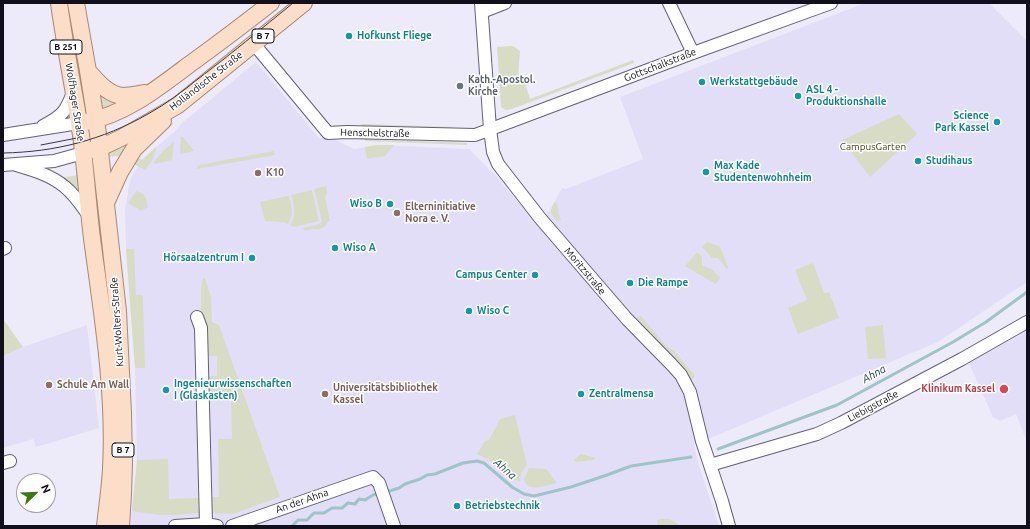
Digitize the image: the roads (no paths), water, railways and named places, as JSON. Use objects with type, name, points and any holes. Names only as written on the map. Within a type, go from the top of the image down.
[{"type":"main road","name":"Wolfhager Straße","points":[[59,3],[83,153]]},
{"type":"main road","name":"Wolfhager Straße","points":[[76,3],[96,120]]},
{"type":"main road","name":"B 7","points":[[79,123],[96,120],[111,115],[152,92],[271,3]]},
{"type":"main road","name":"Holländische Straße","points":[[83,153],[100,148],[123,137],[178,105],[304,3]]},
{"type":"main road","points":[[88,71],[106,89],[115,94],[123,96],[152,92]]},
{"type":"main road","name":"B 7","points":[[106,203],[120,172],[134,149],[178,105]]},
{"type":"main road","name":"Kurt-Wolters-Straße","points":[[96,120],[118,311],[122,406],[123,494],[120,526]]},
{"type":"main road","name":"Kurt-Wolters-Straße","points":[[83,153],[89,216],[105,341],[111,409],[111,468],[105,526]]},
{"type":"street","points":[[481,7],[505,3]]},
{"type":"street","points":[[669,3],[693,53]]},
{"type":"street","name":"Gottschalkstraße","points":[[490,129],[831,3]]},
{"type":"street","name":"Moritzstraße","points":[[481,7],[490,129],[493,152],[498,164],[540,218],[627,319],[681,375],[690,392],[696,420],[729,526]]},
{"type":"street","name":"Henschelstraße","points":[[254,44],[328,133],[347,132],[475,135],[490,129]]},
{"type":"street","points":[[35,130],[61,115],[69,104],[74,91]]},
{"type":"street","points":[[3,135],[79,123]]},
{"type":"street","points":[[3,165],[54,161],[83,153]]},
{"type":"street","points":[[16,165],[53,179],[65,187],[76,198],[89,216]]},
{"type":"street","points":[[175,526],[211,525],[201,328],[197,317]]},
{"type":"street","name":"Liebigstraße","points":[[710,465],[818,434],[962,359],[1027,322]]},
{"type":"street","name":"An der Ahna","points":[[232,526],[377,482],[385,499],[394,526]]},
{"type":"waterway","name":"Ahna","points":[[718,449],[837,405],[953,342],[986,322],[1027,292]]},
{"type":"waterway","name":"Ahna","points":[[386,492],[399,488],[427,475],[435,474],[463,463],[477,461],[484,463],[512,487],[524,494],[534,496],[571,487],[631,466],[691,457]]},
{"type":"waterway","name":"Ahna","points":[[292,526],[298,520],[307,520],[314,513],[324,513],[332,508],[342,508],[348,503],[355,504],[359,499],[365,500],[380,493]]},
{"type":"tram line","points":[[3,153],[42,150],[78,143],[96,138],[131,123],[168,102],[293,3]]},
{"type":"tram line","points":[[41,145],[77,138]]},
{"type":"place","name":"Hofkunst Fliege","points":[[349,36]]},
{"type":"place","name":"Werkstattgebäude","points":[[702,82]]},
{"type":"place","name":"Kath.-Apostol. Kirche","points":[[460,86]]},
{"type":"place","name":"ASL 4 - Produktionshalle","points":[[798,96]]},
{"type":"place","name":"Science Park Kassel","points":[[997,122]]},
{"type":"place","name":"Studihaus","points":[[918,161]]},
{"type":"place","name":"Max Kade Studentenwohnheim","points":[[706,172]]},
{"type":"place","name":"K10","points":[[258,173]]},
{"type":"place","name":"Wiso B","points":[[390,204]]},
{"type":"place","name":"Elterninitiative Nora e. V.","points":[[397,213]]},
{"type":"place","name":"Wiso A","points":[[335,248]]},
{"type":"place","name":"Hörsaalzentrum I","points":[[252,258]]},
{"type":"place","name":"Campus Center","points":[[535,275]]},
{"type":"place","name":"Die Rampe","points":[[630,283]]},
{"type":"place","name":"Wiso C","points":[[469,311]]},
{"type":"place","name":"Schule Am Wall","points":[[49,385]]},
{"type":"place","name":"Klinikum Kassel","points":[[1004,389]]},
{"type":"place","name":"Ingenieurwissenschaften I (Glaskasten)","points":[[166,390]]},
{"type":"place","name":"Universitätsbibliothek Kassel","points":[[325,394]]},
{"type":"place","name":"Zentralmensa","points":[[581,394]]},
{"type":"place","name":"Betriebstechnik","points":[[457,506]]},
{"type":"park label","name":"CampusGarten","points":[[873,147]]}]
